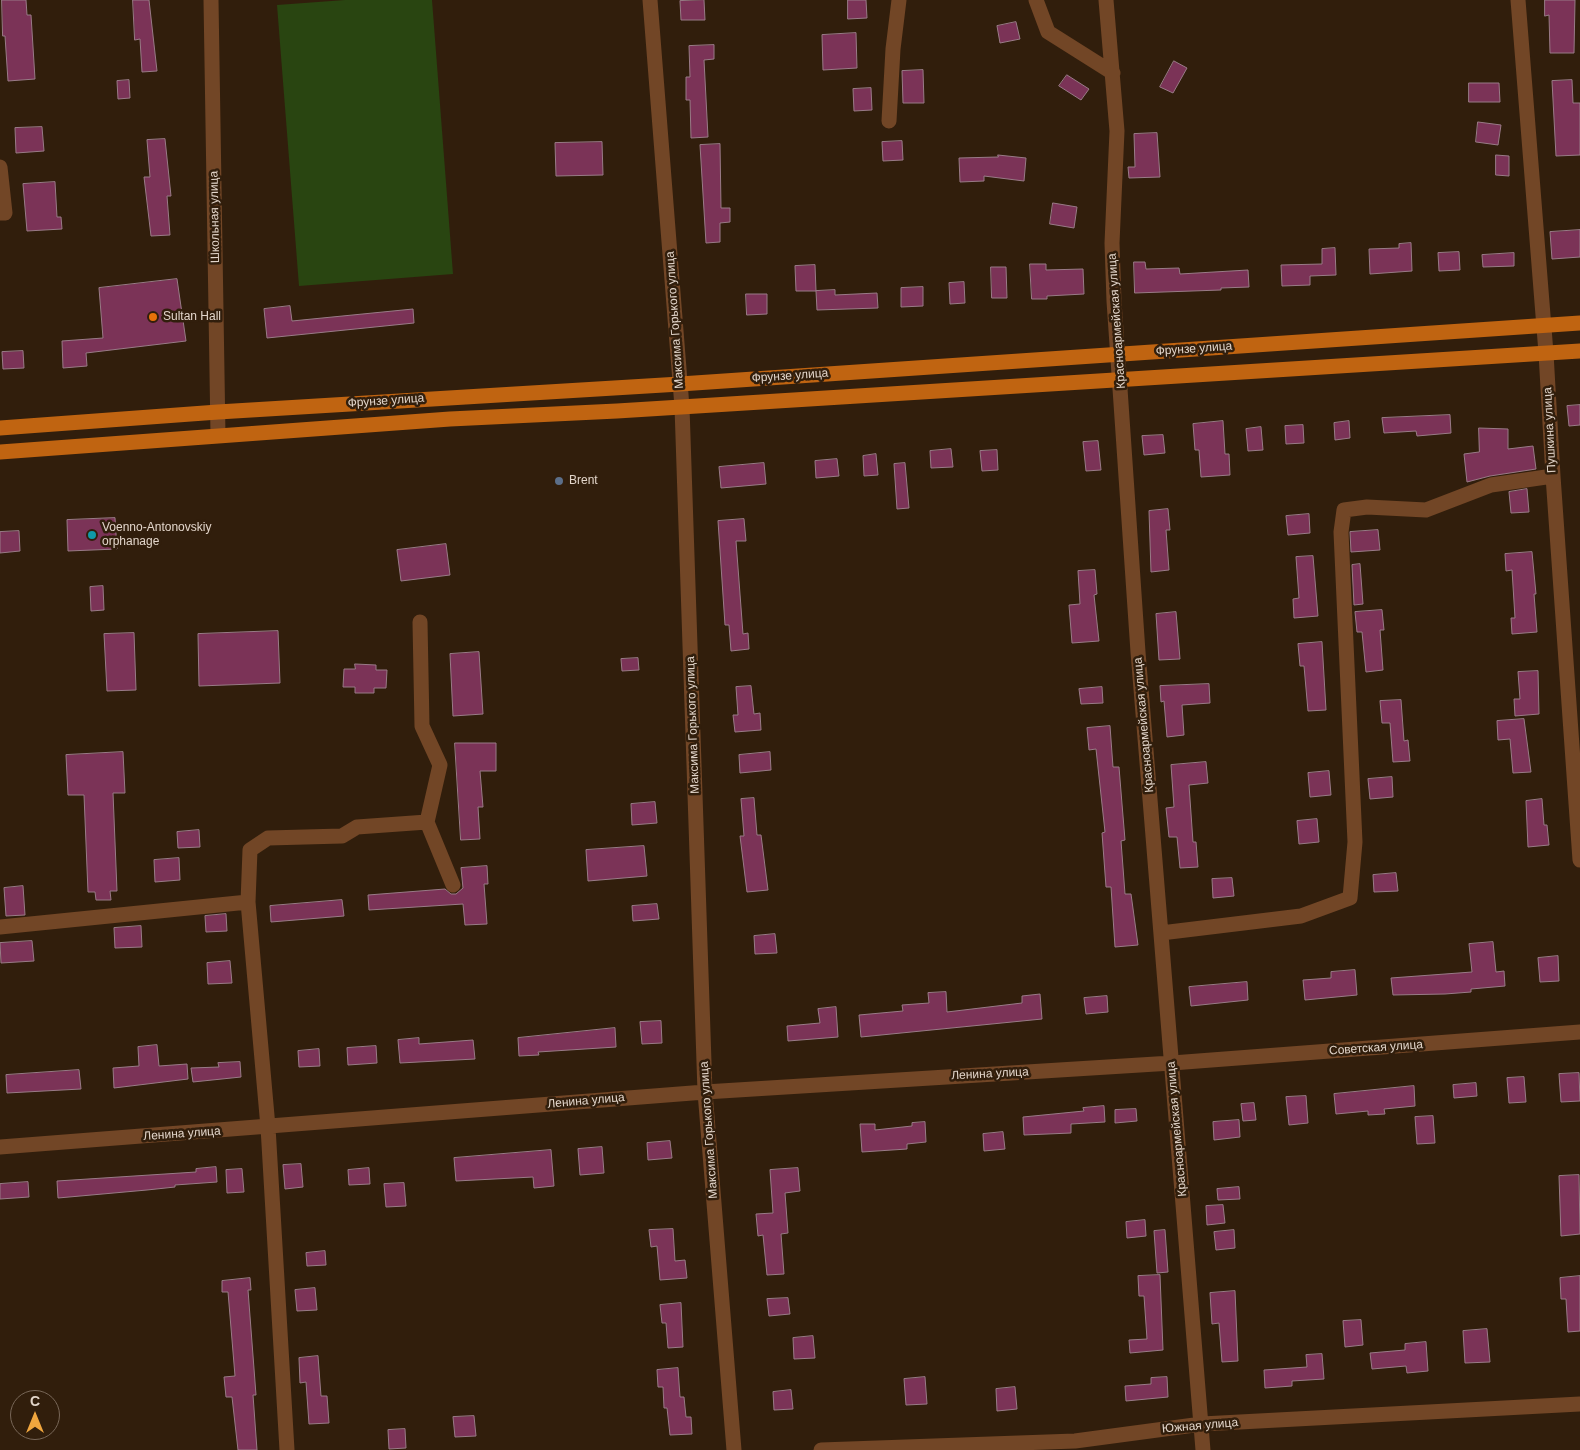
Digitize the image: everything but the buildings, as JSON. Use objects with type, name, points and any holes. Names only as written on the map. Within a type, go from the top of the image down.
[{"type":"main road","name":"Фрунзе улица","points":[[0,428],[218,412],[680,384],[1580,324]]},
{"type":"main road","name":"Фрунзе улица","points":[[0,452],[218,434],[682,407],[1580,350]]},
{"type":"street","name":"Школьная улица","points":[[211,0],[218,434]]},
{"type":"street","name":"Максима Горького улица","points":[[650,0],[682,407],[705,1092],[734,1450]]},
{"type":"street","points":[[889,121],[893,48],[899,0]]},
{"type":"street","points":[[1036,0],[1048,32],[1113,73]]},
{"type":"street","name":"Красноармейская улица","points":[[1106,0],[1117,131],[1112,243],[1138,652],[1203,1450]]},
{"type":"street","name":"Пушкина улица","points":[[1518,0],[1546,353],[1580,860]]},
{"type":"street","points":[[0,167],[5,213],[0,213]]},
{"type":"street","points":[[1161,932],[1301,916],[1350,898],[1356,842],[1341,532],[1344,510],[1367,507],[1426,510],[1491,485],[1553,476]]},
{"type":"street","points":[[420,622],[422,726],[440,765],[427,822],[453,885]]},
{"type":"street","points":[[287,1450],[268,1127],[248,902],[250,850],[268,838],[342,836],[357,827],[427,822]]},
{"type":"street","points":[[0,927],[248,902]]},
{"type":"street","name":"Советская улица","points":[[1172,1063],[1580,1032]]},
{"type":"street","name":"Ленина улица","points":[[0,1147],[705,1092],[1172,1063]]},
{"type":"street","name":"Южная улица","points":[[821,1450],[1074,1441],[1202,1424],[1580,1404]]},
{"type":"green space","points":[[345,0],[432,0],[453,274],[299,286],[277,5]]},
{"type":"place","name":"Sultan Hall","points":[[153,317]]},
{"type":"place","name":"Brent","points":[[559,481]]},
{"type":"place","name":"Voenno-Antonovskiy orphanage","points":[[92,535]]}]
